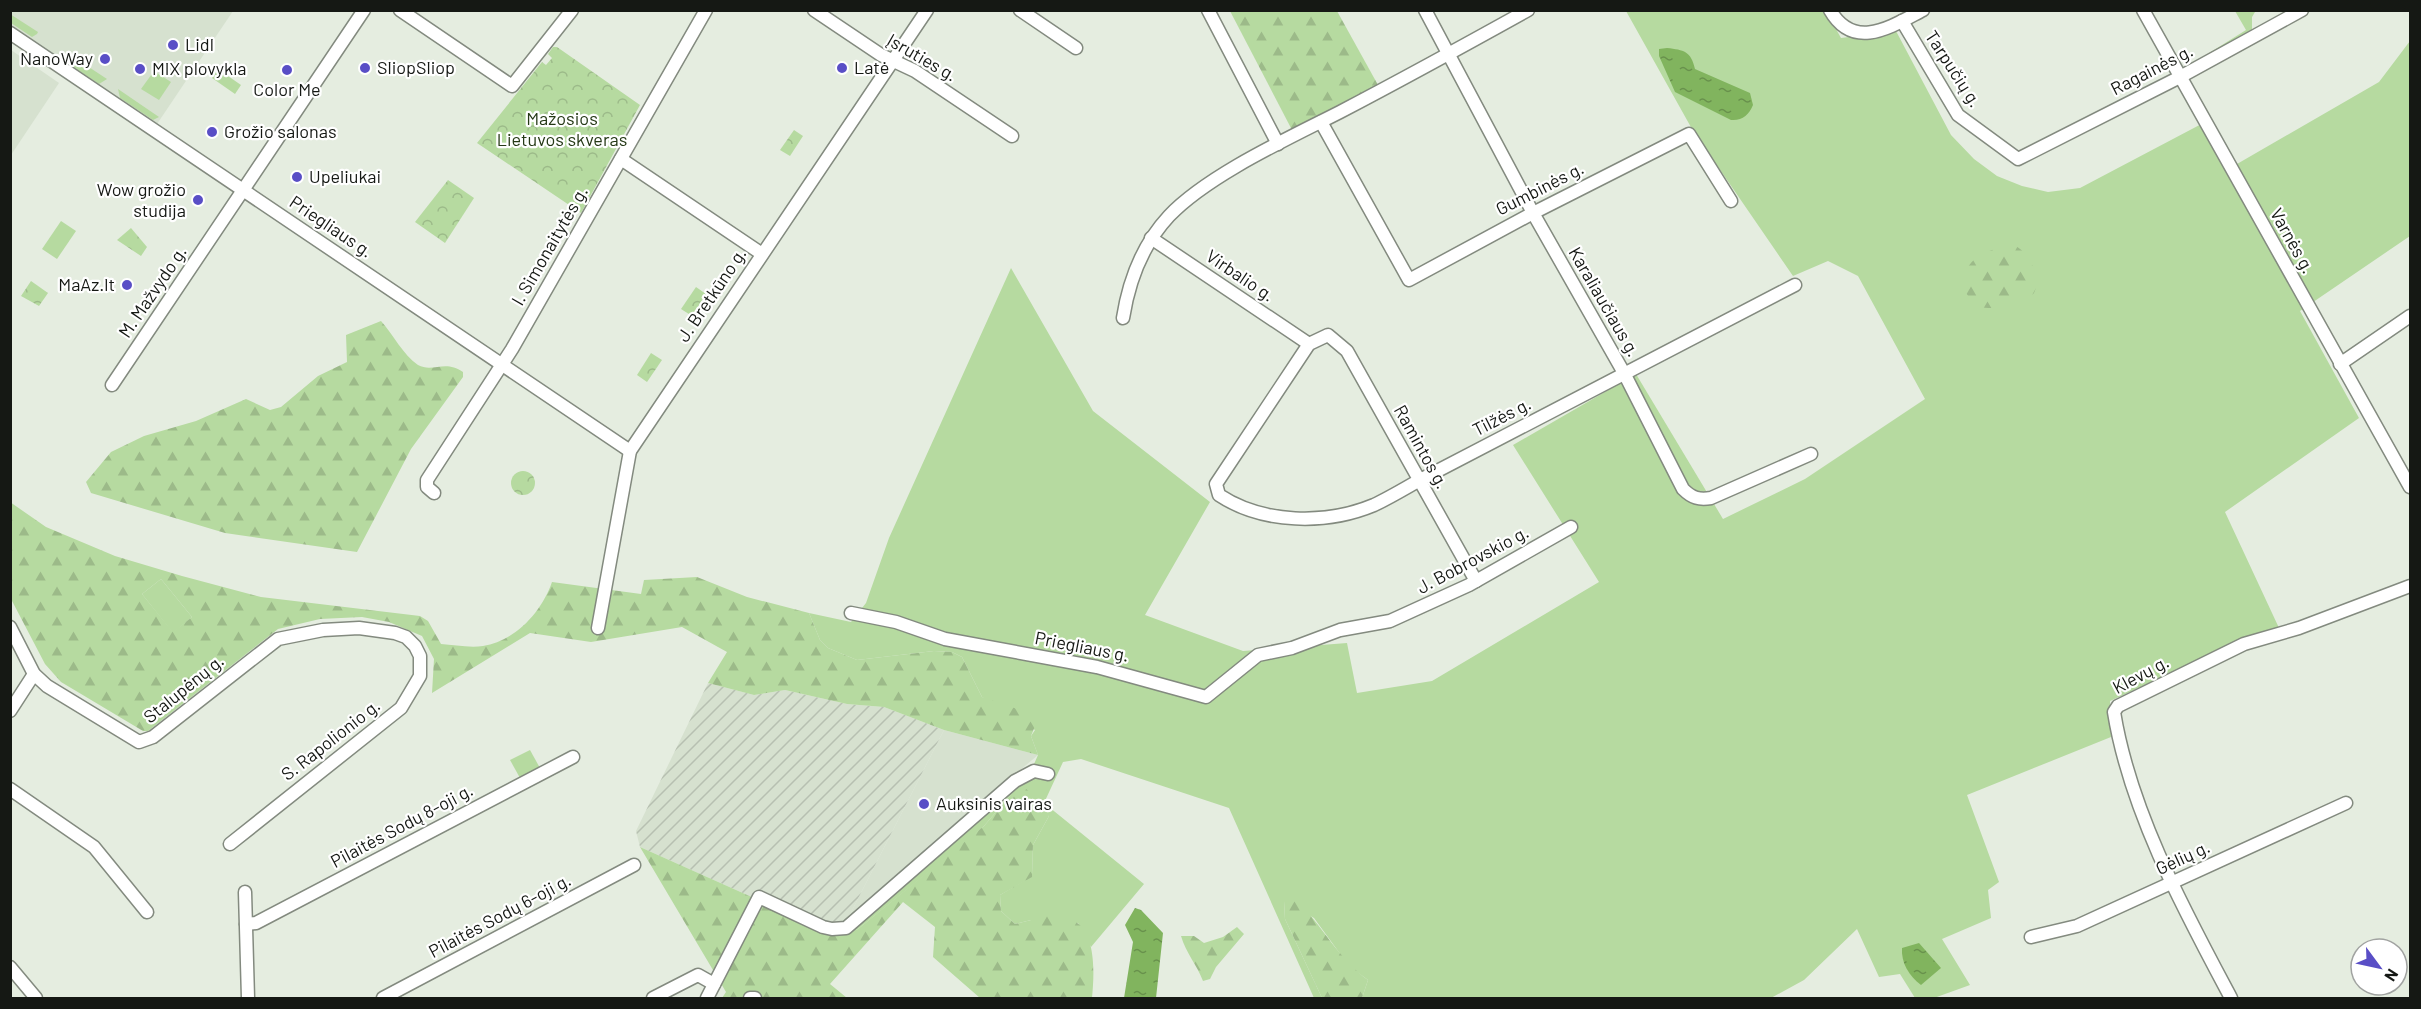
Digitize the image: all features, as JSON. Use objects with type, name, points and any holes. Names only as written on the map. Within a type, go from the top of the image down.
[{"type":"street","name":"M. Mažvydo g.","points":[[112,385],[364,10]]},
{"type":"street","points":[[400,10],[512,86],[572,10]]},
{"type":"street","name":"I. Simonaitytės g.","points":[[434,493],[427,487],[427,480],[502,364],[706,10]]},
{"type":"street","name":"Įsruties g.","points":[[814,10],[873,50],[915,71],[1012,136]]},
{"type":"street","name":"J. Bretkūno g.","points":[[598,628],[630,452],[927,10]]},
{"type":"street","points":[[1020,10],[1076,48]]},
{"type":"street","points":[[1208,10],[1278,144]]},
{"type":"street","name":"Karaliaučiaus g.","points":[[1425,10],[1533,213],[1624,374],[1683,489],[1691,496],[1701,499],[1711,498],[1811,454]]},
{"type":"street","points":[[1123,318],[1132,277],[1152,238],[1182,204],[1278,144],[1528,10]]},
{"type":"street","name":"Tarpučių g.","points":[[1830,10],[1842,26],[1859,32],[1884,30],[1902,21],[1958,115],[2018,159]]},
{"type":"street","points":[[1902,21],[1923,10]]},
{"type":"street","name":"Varnės g.","points":[[2143,10],[2410,488]]},
{"type":"street","name":"Ragainės g.","points":[[2018,159],[2180,77],[2302,10]]},
{"type":"street","name":"Priegliaus g.","points":[[10,33],[630,452]]},
{"type":"street","name":"Gumbinės g.","points":[[1321,122],[1409,280],[1533,213],[1689,134],[1731,201]]},
{"type":"street","points":[[621,159],[762,254]]},
{"type":"street","name":"Virbalio g.","points":[[1152,238],[1309,344]]},
{"type":"street","name":"Tilžės g.","points":[[1309,344],[1216,484],[1216,491],[1235,506],[1272,517],[1339,516],[1374,505],[1795,285]]},
{"type":"street","points":[[2340,364],[2410,316]]},
{"type":"street","name":"Ramintos g.","points":[[1309,344],[1328,336],[1347,351],[1476,581]]},
{"type":"street","name":"J. Bobrovskio g.","points":[[1292,648],[1340,630],[1390,621],[1476,581],[1571,527]]},
{"type":"street","name":"Klevų g.","points":[[2231,999],[2173,883],[2133,786],[2118,739],[2114,712],[2118,706],[2244,644],[2299,627],[2410,586]]},
{"type":"street","name":"Priegliaus g.","points":[[851,613],[896,622],[945,639],[1126,674],[1206,697],[1258,655],[1292,648]]},
{"type":"street","name":"Stalupėnų g.","points":[[10,627],[34,674],[76,705],[139,742],[153,737],[278,639],[323,630],[359,628],[395,633],[406,637],[415,646]]},
{"type":"street","name":"S. Rapolionio g.","points":[[230,843],[401,708],[420,676],[420,656],[415,646]]},
{"type":"street","points":[[10,711],[34,674]]},
{"type":"street","name":"Pilaitės Sodų 8-oji g.","points":[[246,924],[256,923],[573,757]]},
{"type":"street","points":[[707,999],[759,897],[823,927],[846,928],[1015,781],[1034,771],[1048,774]]},
{"type":"street","points":[[10,789],[94,848],[147,912]]},
{"type":"street","name":"Gėlių g.","points":[[2031,937],[2077,926],[2346,802]]},
{"type":"street","name":"Pilaitės Sodų 6-oji g.","points":[[383,999],[634,865]]},
{"type":"street","points":[[245,892],[248,999]]},
{"type":"street","points":[[10,967],[36,999]]},
{"type":"street","points":[[653,999],[698,975],[714,984]]},
{"type":"street","points":[[750,999],[755,999]]},
{"type":"shaded area","points":[[10,11],[233,11],[157,124],[11,26]]},
{"type":"shaded area","points":[[11,50],[59,83],[11,155]]},
{"type":"shaded area","points":[[708,683],[754,695],[785,690],[847,704],[884,707],[944,730],[839,936],[640,847],[636,831]]},
{"type":"shaded area","points":[[944,730],[1038,755],[890,880],[839,936]]},
{"type":"green space","points":[[1230,11],[1337,11],[1378,85],[1292,130]]},
{"type":"green space","points":[[1626,11],[1826,11],[1841,38],[1896,31],[1951,135],[1974,159],[1997,176],[2022,186],[2048,192],[2080,188],[2209,120],[2237,164],[2379,82],[2410,41],[2410,236],[2300,311],[2359,418],[2225,512],[2279,628],[2241,641],[2110,701],[2111,737],[1967,795],[1999,882],[1988,890],[1991,918],[1942,939],[1970,985],[1934,998],[1915,998],[1900,974],[1879,977],[1857,929],[1804,980],[1771,998],[1362,998],[1368,980],[1349,966],[1314,918],[1284,901],[1285,919],[1322,998],[1314,998],[1229,808],[1081,759],[1063,762],[1044,803],[1144,884],[1091,947],[1078,923],[1031,920],[1015,924],[1001,911],[1000,895],[1032,876],[1033,845],[1049,816],[1013,792],[984,826],[967,841],[858,929],[839,936],[1027,780],[1038,755],[1031,736],[1035,730],[982,697],[962,657],[952,652],[934,651],[857,660],[828,648],[820,640],[809,613],[851,622],[866,603],[889,538],[1011,268],[1093,411],[1210,502],[1145,615],[1243,651],[1347,643],[1357,693],[1432,681],[1599,582],[1513,445],[1636,374],[1723,519],[1805,479],[1925,399],[1858,276],[1828,261],[1793,276],[1692,129]]},
{"type":"green space","points":[[2235,11],[2263,12],[2255,12],[2252,17],[2252,34],[2205,60],[2206,55],[2246,30]]},
{"type":"green space","points":[[10,14],[38,32],[37,34],[32,37],[11,23]]},
{"type":"green space","name":"Mažosios Lietuvos skveras","points":[[553,47],[557,47],[640,105],[581,213],[477,143],[542,62],[546,65],[552,58],[548,54]]},
{"type":"green space","points":[[69,54],[107,79],[99,84],[63,60]]},
{"type":"green space","points":[[218,69],[241,85],[235,94],[212,78]]},
{"type":"green space","points":[[154,71],[171,82],[159,100],[141,89]]},
{"type":"green space","points":[[118,89],[159,117],[153,120],[120,98]]},
{"type":"green space","points":[[794,130],[803,136],[790,156],[780,150]]},
{"type":"green space","points":[[448,180],[474,198],[445,243],[415,222]]},
{"type":"green space","points":[[61,221],[76,231],[57,259],[42,249]]},
{"type":"green space","points":[[131,228],[147,247],[141,256],[117,240]]},
{"type":"green space","points":[[2011,244],[2023,252],[2032,264],[2036,279],[2034,293],[2024,300],[1995,307],[1977,305],[1962,286],[1968,268],[1972,262],[1985,253]]},
{"type":"green space","points":[[31,281],[48,293],[39,306],[21,296]]},
{"type":"green space","points":[[696,287],[706,294],[692,316],[681,309]]},
{"type":"green space","points":[[381,321],[408,356],[418,365],[429,368],[445,366],[457,368],[463,372],[463,377],[411,449],[357,552],[225,533],[91,493],[86,482],[111,452],[144,436],[196,421],[246,399],[270,410],[281,407],[318,376],[347,362],[346,335]]},
{"type":"green space","points":[[651,353],[662,360],[647,382],[637,375]]},
{"type":"green space","points":[[523,471],[528,472],[534,478],[534,488],[528,494],[523,495],[518,494],[512,488],[511,483],[512,478],[518,472]]},
{"type":"green space","points":[[10,502],[46,527],[115,556],[261,597],[420,616],[428,621],[441,644],[467,647],[495,643],[517,631],[542,604],[552,582],[641,594],[644,580],[697,577],[747,597],[809,613],[820,640],[828,648],[857,660],[934,651],[952,652],[962,657],[982,697],[1035,715],[1037,721],[1031,736],[1038,755],[944,730],[884,707],[847,704],[785,690],[754,695],[708,683],[727,652],[682,627],[591,642],[530,633],[432,693],[434,659],[422,636],[389,622],[362,617],[320,619],[278,629],[148,731],[143,731],[61,682],[45,664],[11,599]],"holes":[[[161,579],[192,617],[173,632],[142,594]]]},
{"type":"green space","points":[[161,579],[192,617],[173,633],[142,594]]},
{"type":"green space","points":[[530,750],[540,768],[520,778],[510,760]]},
{"type":"green space","points":[[1026,789],[1044,803],[1049,816],[1033,845],[1032,877],[1000,895],[1001,911],[1015,924],[1031,920],[1045,908],[1061,914],[1083,928],[1093,957],[1092,998],[980,998],[933,957],[935,927],[903,902],[830,984],[847,998],[722,998],[726,992],[640,847],[839,936],[858,929],[984,826],[1013,792]]},
{"type":"green space","points":[[1297,900],[1339,952],[1368,980],[1362,998],[1322,998],[1285,919],[1284,901]]},
{"type":"green space","points":[[1237,927],[1244,934],[1216,967],[1210,979],[1203,981],[1181,936],[1194,936],[1204,943],[1223,937]]},
{"type":"water","points":[[1667,48],[1686,52],[1695,69],[1750,93],[1753,105],[1745,117],[1731,120],[1675,92],[1659,56],[1659,49]]},
{"type":"water","points":[[1135,908],[1141,910],[1163,933],[1156,998],[1124,998],[1133,942],[1125,925]]},
{"type":"water","points":[[1919,943],[1941,968],[1921,985],[1907,969],[1902,954],[1902,948]]},
{"type":"place","name":"Lidl","points":[[173,45]]},
{"type":"place","name":"NanoWay","points":[[105,59]]},
{"type":"place","name":"SliopSliop","points":[[365,68]]},
{"type":"place","name":"Latė","points":[[842,68]]},
{"type":"place","name":"MIX plovykla","points":[[140,69]]},
{"type":"place","name":"Color Me","points":[[287,70]]},
{"type":"place","name":"Grožio salonas","points":[[212,132]]},
{"type":"place","name":"Upeliukai","points":[[297,177]]},
{"type":"place","name":"Wow grožio studija","points":[[198,200]]},
{"type":"place","name":"MaAz.lt","points":[[127,285]]},
{"type":"place","name":"Auksinis vairas","points":[[924,804]]}]
